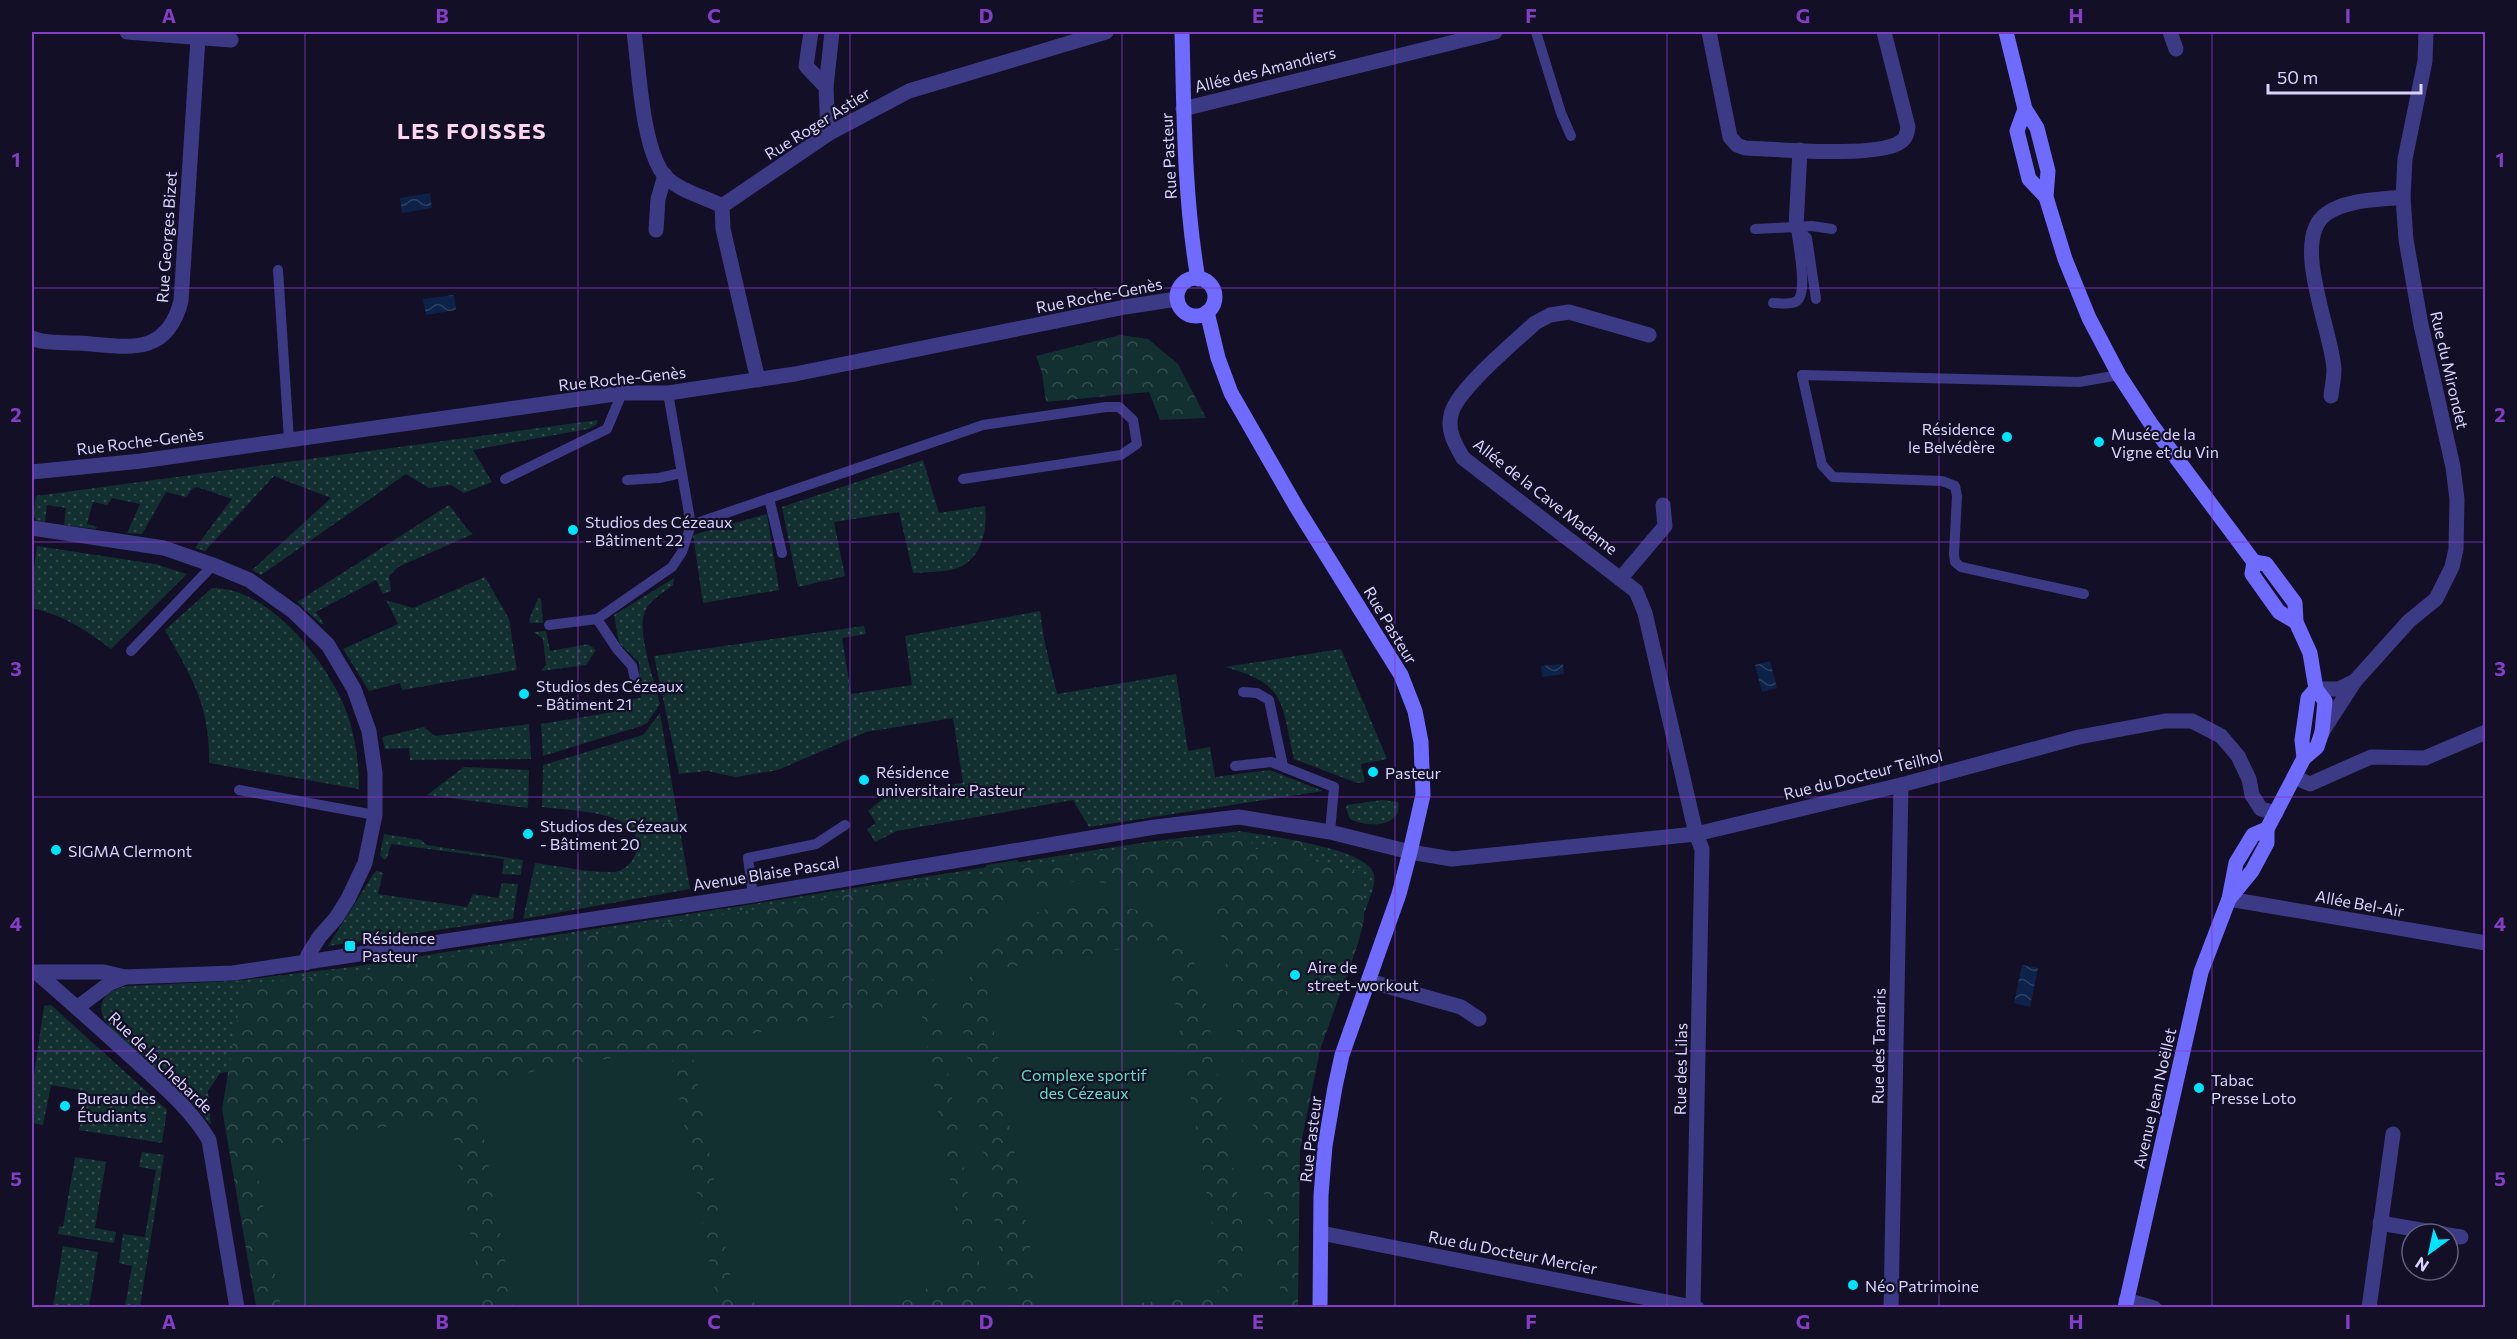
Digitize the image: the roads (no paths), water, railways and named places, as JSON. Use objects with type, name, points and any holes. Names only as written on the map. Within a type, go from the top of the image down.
[{"type":"main road","name":"Rue Pasteur","points":[[1182,32],[1190,225],[1198,279]]},
{"type":"main road","name":"Avenue Jean Noëllet","points":[[2006,32],[2025,110],[2037,128],[2048,171],[2046,197],[2065,259],[2089,318],[2119,375],[2151,424],[2254,562],[2252,574],[2279,612],[2296,622],[2310,653],[2316,689],[2325,701],[2322,732],[2317,747],[2304,758],[2294,777],[2267,829],[2267,843],[2252,871],[2229,899],[2201,972],[2126,1304]]},
{"type":"main road","points":[[1198,279],[1209,284],[1213,289],[1214,302],[1207,312],[1197,316],[1181,310],[1177,299],[1182,284],[1198,279]]},
{"type":"main road","name":"Rue Pasteur","points":[[1207,312],[1218,357],[1231,393],[1297,508],[1401,675],[1415,711],[1421,742],[1424,782],[1410,852],[1399,894],[1342,1055],[1335,1087],[1325,1146],[1320,1308]]},
{"type":"main road","name":"Avenue Jean Noëllet","points":[[2304,758],[2302,740],[2308,698],[2316,689]]},
{"type":"street","points":[[127,32],[231,40]]},
{"type":"street","points":[[634,32],[650,147],[665,175],[680,186],[723,207],[723,229],[758,380]]},
{"type":"street","points":[[811,32],[806,66],[826,87]]},
{"type":"street","points":[[828,134],[826,87],[832,32]]},
{"type":"street","name":"Rue Roger Astier","points":[[723,207],[828,134],[909,91],[1106,32]]},
{"type":"street","name":"Allée des Amandiers","points":[[1184,109],[1495,32]]},
{"type":"street","points":[[1709,32],[1731,137],[1737,145],[1745,148],[1865,151],[1899,143],[1906,136],[1908,127],[1884,32]]},
{"type":"street","points":[[2170,32],[2176,49]]},
{"type":"street","name":"Rue du Mirondet","points":[[2322,732],[2355,681],[2409,621],[2436,599],[2452,567],[2456,549],[2457,499],[2453,467],[2421,325],[2406,240],[2403,197],[2405,159],[2425,61],[2426,32]]},
{"type":"street","name":"Rue Georges Bizet","points":[[32,338],[129,346],[147,345],[164,335],[176,321],[181,302],[198,38]]},
{"type":"street","points":[[1796,227],[1800,150]]},
{"type":"street","points":[[656,230],[658,199],[665,175]]},
{"type":"street","points":[[2331,396],[2334,368],[2311,258],[2312,235],[2325,214],[2341,207],[2403,197]]},
{"type":"street","name":"Rue Roche-Genès","points":[[32,472],[141,461],[622,393],[668,393],[758,380],[1125,307],[1177,299]]},
{"type":"street","name":"Allée de la Cave Madame","points":[[1649,334],[1569,312],[1550,315],[1535,323],[1459,397],[1451,414],[1451,438],[1463,458],[1636,591],[1645,613],[1696,834]]},
{"type":"street","points":[[1621,578],[1665,526],[1663,505]]},
{"type":"street","points":[[32,528],[164,548],[213,565],[249,580],[294,612],[328,645],[354,689],[369,731],[375,773],[375,814],[365,863],[348,899],[336,918],[320,936],[308,955],[306,963]]},
{"type":"street","points":[[2316,689],[2339,689],[2355,681]]},
{"type":"street","name":"Rue du Docteur Teilhol","points":[[1410,852],[1452,860],[1696,834],[1901,785],[2079,736],[2165,721],[2192,720],[2221,736],[2238,756],[2252,795],[2261,809],[2276,813]]},
{"type":"street","points":[[2294,777],[2310,784],[2372,757],[2425,758],[2486,732]]},
{"type":"street","name":"Rue des Tamaris","points":[[1891,1308],[1901,785]]},
{"type":"street","name":"Avenue Blaise Pascal","points":[[34,973],[104,972],[125,976],[233,973],[753,895],[1155,827],[1239,817],[1330,832],[1410,852]]},
{"type":"street","name":"Rue des Lilas","points":[[1695,1307],[1702,849],[1696,834]]},
{"type":"street","name":"Allée Bel-Air","points":[[2229,899],[2486,943]]},
{"type":"street","name":"Rue de la Chebarde","points":[[34,973],[78,1007],[177,1099],[202,1128],[209,1140],[237,1308]]},
{"type":"street","name":"Avenue Blaise Pascal","points":[[78,1007],[110,983],[125,976]]},
{"type":"street","points":[[1369,981],[1461,1007],[1479,1019]]},
{"type":"street","points":[[2369,1308],[2393,1134]]},
{"type":"street","points":[[2380,1223],[2400,1226]]},
{"type":"street","name":"Rue du Docteur Mercier","points":[[1321,1233],[1695,1307]]},
{"type":"street","points":[[2126,1304],[2154,1308]]},
{"type":"lane","points":[[1536,32],[1557,103],[1571,136]]},
{"type":"lane","points":[[1755,228],[1812,226],[1832,229]]},
{"type":"lane","points":[[1796,227],[1807,238],[1816,299]]},
{"type":"lane","points":[[1773,303],[1792,303],[1798,300],[1803,290],[1796,227]]},
{"type":"lane","points":[[278,270],[289,440]]},
{"type":"lane","points":[[2084,594],[1961,567],[1955,562],[1958,496],[1955,486],[1942,482],[1833,477],[1822,465],[1802,375],[2079,382],[2119,375]]},
{"type":"lane","points":[[505,479],[607,429],[622,393]]},
{"type":"lane","points":[[549,625],[597,619],[672,567],[682,552],[691,525],[668,393]]},
{"type":"lane","points":[[691,525],[983,425],[1106,407],[1119,407],[1133,420],[1137,444],[1121,455],[963,479]]},
{"type":"lane","points":[[627,480],[659,478],[681,472]]},
{"type":"lane","points":[[769,498],[782,553]]},
{"type":"lane","points":[[131,651],[213,565]]},
{"type":"lane","points":[[597,619],[617,649],[632,666],[636,683]]},
{"type":"lane","points":[[1243,692],[1257,693],[1269,700],[1283,766]]},
{"type":"lane","points":[[1235,766],[1270,762],[1334,787],[1330,832]]},
{"type":"lane","points":[[239,790],[375,814]]},
{"type":"lane","points":[[753,895],[748,858],[816,844],[845,825]]},
{"type":"water","points":[[430,193],[432,208],[402,213],[400,198]]},
{"type":"water","points":[[454,295],[456,310],[426,315],[423,299]]},
{"type":"water","points":[[1770,661],[1777,688],[1762,692],[1755,665]]},
{"type":"water","points":[[1563,664],[1564,674],[1542,677],[1541,666]]},
{"type":"water","points":[[2022,965],[2038,968],[2030,1007],[2014,1003]]},
{"type":"place","name":"Résidence le Belvédère","points":[[2007,437]]},
{"type":"place","name":"Musée de la Vigne et du Vin","points":[[2099,442]]},
{"type":"place","name":"Studios des Cézeaux - Bâtiment 22","points":[[573,530]]},
{"type":"place","name":"Studios des Cézeaux - Bâtiment 21","points":[[524,694]]},
{"type":"place","name":"Pasteur","points":[[1373,772]]},
{"type":"place","name":"Résidence universitaire Pasteur","points":[[864,780]]},
{"type":"place","name":"Studios des Cézeaux - Bâtiment 20","points":[[528,834]]},
{"type":"place","name":"SIGMA Clermont","points":[[56,850]]},
{"type":"place","name":"Résidence Pasteur","points":[[350,946]]},
{"type":"place","name":"Aire de street-workout","points":[[1295,975]]},
{"type":"place","name":"Tabac Presse Loto","points":[[2199,1088]]},
{"type":"place","name":"Bureau des Étudiants","points":[[65,1106]]},
{"type":"place","name":"Néo Patrimoine","points":[[1853,1285]]},
{"type":"district","name":"LES FOISSES","points":[[472,130]]},
{"type":"park label","name":"Complexe sportif des Cézeaux","points":[[1084,1083]]}]
